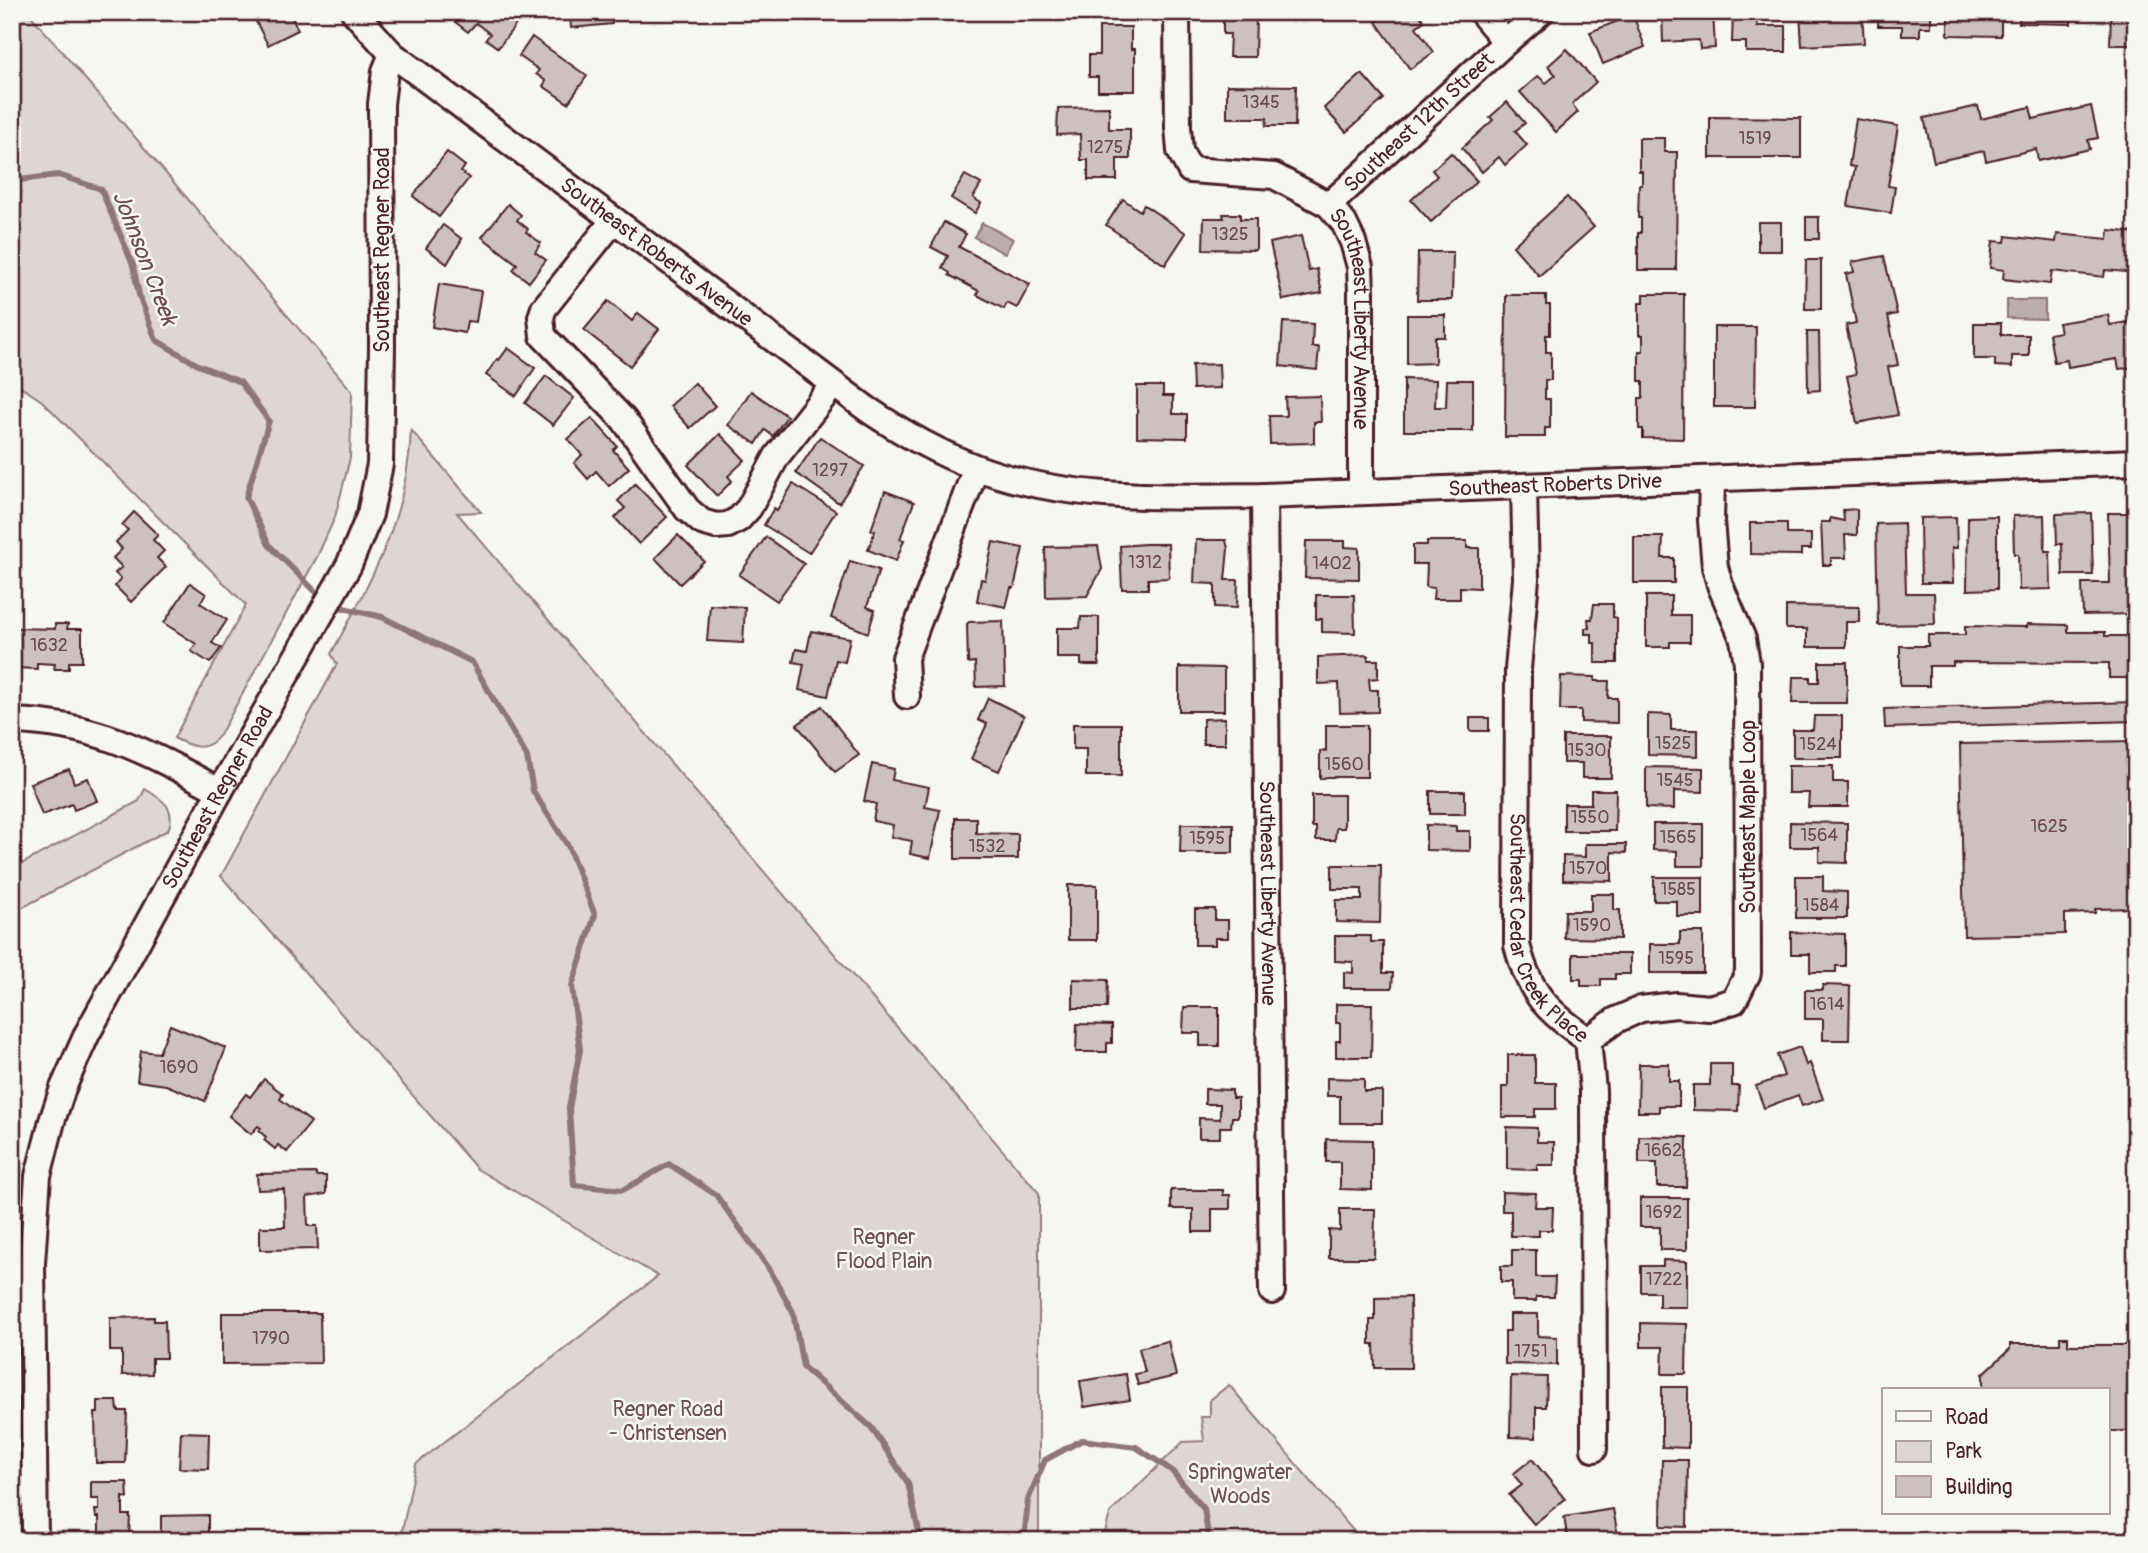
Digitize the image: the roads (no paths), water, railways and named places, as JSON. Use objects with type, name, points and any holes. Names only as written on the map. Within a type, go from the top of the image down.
[{"type":"street","name":"Southeast Roberts Avenue","points":[[354,12],[392,54],[834,385],[897,429],[976,468]]},
{"type":"street","name":"Southeast Liberty Avenue","points":[[1177,12],[1178,127],[1180,151],[1190,170],[1274,176],[1329,205],[1345,223],[1353,242],[1360,267],[1361,492]]},
{"type":"street","points":[[1481,12],[1506,42]]},
{"type":"street","name":"Southeast 12th Street","points":[[1329,205],[1541,12]]},
{"type":"street","name":"Southeast Regner Road","points":[[34,1541],[32,1263],[35,1206],[43,1151],[63,1088],[87,1034],[220,791],[349,565],[370,514],[380,464],[381,104],[385,71],[392,54]]},
{"type":"street","points":[[614,220],[544,308],[541,317],[543,336],[624,420],[687,509],[702,522],[716,526],[739,519],[749,508],[777,456],[834,385]]},
{"type":"street","name":"Southeast Roberts Drive","points":[[976,468],[1086,493],[1178,497],[1264,496],[2136,462]]},
{"type":"street","points":[[907,696],[905,658],[976,468]]},
{"type":"street","name":"Southeast Maple Loop","points":[[1588,1040],[1616,1020],[1641,1009],[1676,1005],[1709,1008],[1734,1002],[1748,973],[1747,663],[1743,639],[1720,585],[1715,566],[1711,521],[1712,479]]},
{"type":"street","name":"Southeast Cedar Creek Place","points":[[1524,486],[1526,579],[1518,669],[1517,945],[1524,972],[1536,995],[1588,1040],[1593,1090],[1594,1449]]},
{"type":"street","name":"Southeast Liberty Avenue","points":[[1264,496],[1272,1291]]},
{"type":"street","points":[[12,721],[60,725],[113,738],[163,760],[220,791]]},
{"type":"waterway","name":"Johnson Creek","points":[[12,181],[58,175],[101,189],[133,265],[139,295],[156,340],[198,365],[240,382],[269,421],[246,497],[269,545],[323,599]]},
{"type":"waterway","name":"Johnson Creek","points":[[331,605],[382,617],[472,662],[527,757],[533,791],[568,846],[595,915],[572,986],[580,1050],[569,1108],[574,1185],[623,1190],[669,1164],[716,1195],[768,1267],[793,1312],[803,1367],[871,1427],[908,1483],[921,1541]]},
{"type":"waterway","name":"Johnson Creek","points":[[1024,1541],[1028,1500],[1045,1460],[1082,1440],[1136,1447],[1171,1470],[1204,1509],[1209,1541]]},
{"type":"park label","name":"Regner Flood Plain","points":[[884,1249]]},
{"type":"park label","name":"Regner Road - Christensen","points":[[668,1421]]},
{"type":"park label","name":"Springwater Woods","points":[[1240,1484]]}]
